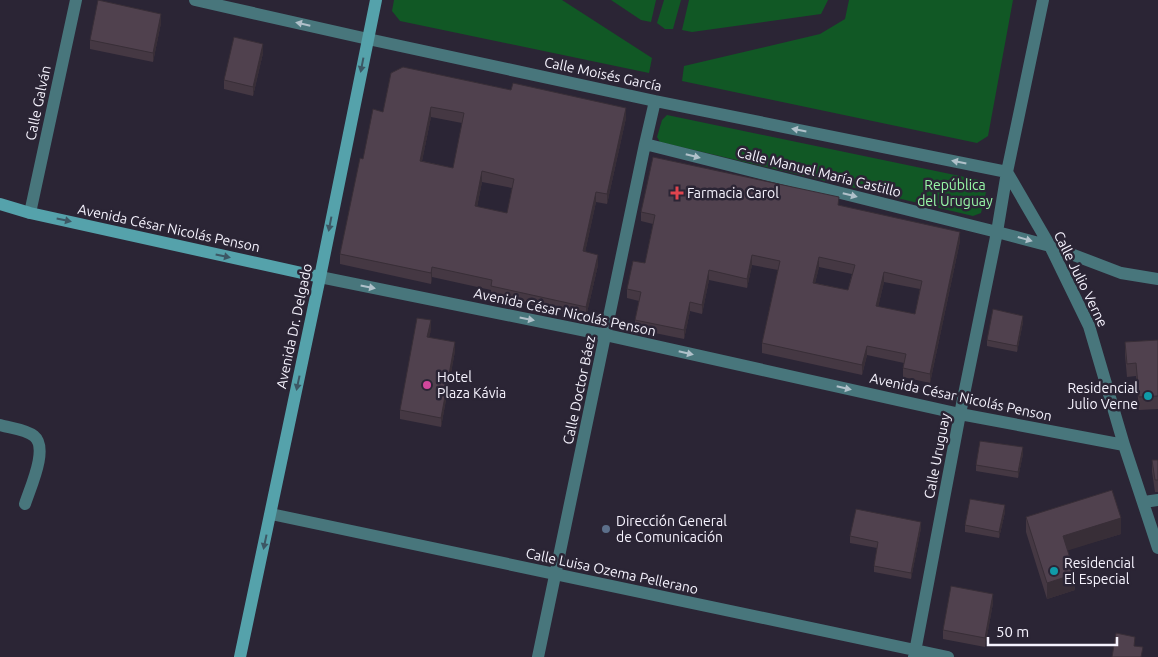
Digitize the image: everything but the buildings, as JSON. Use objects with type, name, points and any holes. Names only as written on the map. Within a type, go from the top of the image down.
[{"type":"main road","name":"Avenida Dr. Delgado","points":[[240,657],[376,0]]},
{"type":"main road","name":"Avenida César Nicolás Penson","points":[[0,204],[30,213],[320,277]]},
{"type":"street","name":"Calle Galván","points":[[30,213],[76,0]]},
{"type":"street","name":"Calle Moisés García","points":[[195,0],[655,101],[1006,172]]},
{"type":"street","name":"Calle Uruguay","points":[[914,654],[997,232],[1006,172],[1042,0]]},
{"type":"street","name":"Calle Doctor Báez","points":[[538,657],[655,101]]},
{"type":"street","name":"Calle Manuel María Castillo","points":[[645,144],[1050,246],[1121,273],[1158,280]]},
{"type":"street","name":"Calle Julio Verne","points":[[1006,172],[1050,246],[1089,326],[1124,445],[1158,548]]},
{"type":"street","name":"Avenida César Nicolás Penson","points":[[320,277],[606,335],[960,414],[1124,445]]},
{"type":"street","points":[[0,425],[34,436],[40,444],[41,456],[26,504]]},
{"type":"street","points":[[1144,502],[1158,500]]},
{"type":"street","name":"Calle Luisa Ozema Pellerano","points":[[271,514],[556,574],[914,654],[948,657]]},
{"type":"green space","points":[[394,0],[562,0],[652,58],[649,73],[400,21],[392,11]]},
{"type":"green space","points":[[611,0],[656,0],[651,22],[641,20]]},
{"type":"green space","points":[[664,0],[681,0],[673,29],[665,29],[657,23]]},
{"type":"green space","points":[[689,0],[828,0],[821,14],[692,32],[682,30]]},
{"type":"green space","points":[[849,0],[1013,0],[988,136],[977,143],[682,81],[684,66],[820,34],[845,19]]},
{"type":"green space","name":"República del Uruguay","points":[[667,115],[979,180],[986,192],[981,213],[973,216],[660,142],[657,137],[662,120]]},
{"type":"place","name":"Farmacia Carol","points":[[677,193]]},
{"type":"place","name":"Hotel Plaza Kávia","points":[[427,385]]},
{"type":"place","name":"Residencial Julio Verne","points":[[1148,396]]},
{"type":"place","name":"Dirección General de Comunicación","points":[[606,529]]},
{"type":"place","name":"Residencial El Especial","points":[[1054,571]]}]
